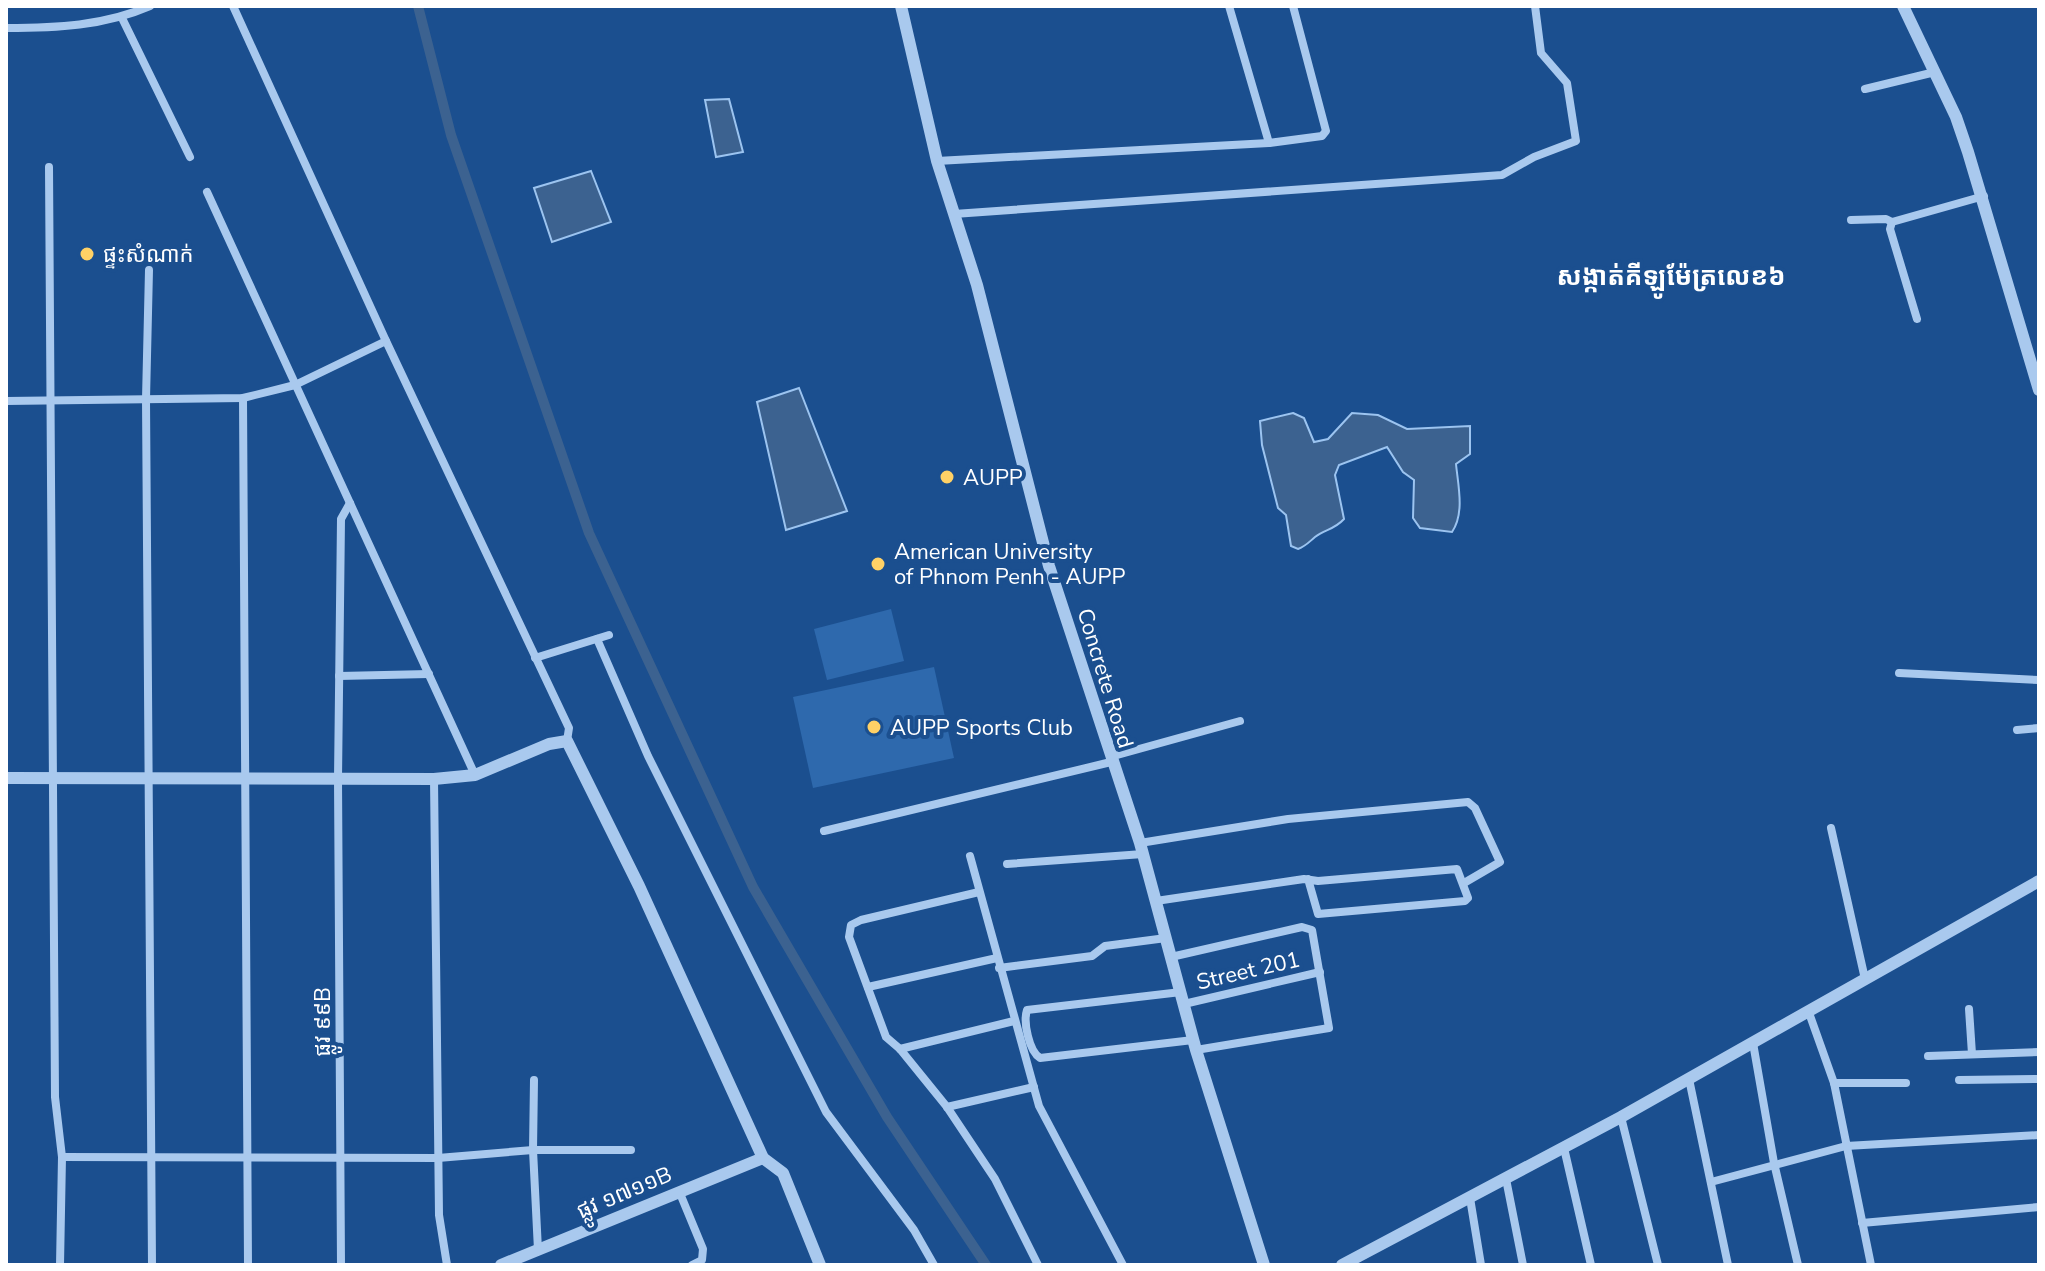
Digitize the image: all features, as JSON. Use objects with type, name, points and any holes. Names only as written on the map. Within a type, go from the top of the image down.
[{"type":"street","points":[[6,28],[49,27],[122,18],[150,6]]},
{"type":"street","points":[[233,6],[386,341],[569,728],[567,741],[639,886],[763,1158],[783,1173],[820,1265]]},
{"type":"street","name":"Concrete Road","points":[[901,6],[937,161],[977,285],[1049,566],[1110,760],[1142,848],[1195,1045],[1264,1265]]},
{"type":"street","points":[[1229,6],[1269,143]]},
{"type":"street","points":[[937,161],[1269,143],[1318,137],[1326,131],[1293,6]]},
{"type":"street","points":[[954,214],[1502,175],[1534,157],[1576,141],[1567,83],[1541,53],[1535,6]]},
{"type":"street","points":[[1903,6],[1956,117],[1984,196],[2039,390]]},
{"type":"street","points":[[122,18],[190,157]]},
{"type":"street","points":[[1865,89],[1935,72]]},
{"type":"street","points":[[49,167],[55,1097],[62,1157],[60,1265]]},
{"type":"street","points":[[207,192],[475,775]]},
{"type":"street","points":[[1851,220],[1886,219],[1892,222],[1984,196]]},
{"type":"street","points":[[1892,222],[1890,229],[1917,319]]},
{"type":"street","points":[[149,270],[146,399],[152,1265]]},
{"type":"street","points":[[6,401],[243,398],[295,385],[386,341]]},
{"type":"street","points":[[243,398],[248,1265]]},
{"type":"street","name":"ផ្លូវ ៩៩B","points":[[341,1265],[339,676],[341,519],[350,503]]},
{"type":"street","points":[[535,658],[609,635]]},
{"type":"street","points":[[597,639],[648,756],[826,1112],[914,1230],[934,1265]]},
{"type":"street","points":[[1899,673],[2039,680]]},
{"type":"street","points":[[339,676],[429,674]]},
{"type":"street","points":[[824,831],[1110,760],[1240,721]]},
{"type":"street","points":[[2017,730],[2039,728]]},
{"type":"street","points":[[6,778],[434,779],[475,775],[549,744],[567,741]]},
{"type":"street","points":[[434,779],[439,1215],[447,1265]]},
{"type":"street","points":[[1007,864],[1142,848],[1288,819],[1468,802],[1475,808],[1500,862],[1464,883]]},
{"type":"street","points":[[1831,828],[1865,979]]},
{"type":"street","points":[[970,856],[1014,1021],[1047,1122],[1123,1265]]},
{"type":"street","points":[[1156,901],[1308,879],[1457,869],[1468,895],[1465,901],[1318,914],[1308,879]]},
{"type":"street","points":[[1342,1265],[1621,1117],[2039,881]]},
{"type":"street","points":[[979,892],[851,925],[849,937],[886,1037],[900,1049],[947,1107],[995,1179],[1038,1265]]},
{"type":"street","points":[[1171,957],[1306,926],[1312,930],[1330,1021],[1327,1030],[1195,1045]]},
{"type":"street","points":[[999,968],[1092,956],[1105,946],[1166,938]]},
{"type":"street","points":[[868,987],[997,958]]},
{"type":"street","name":"Street 201","points":[[1195,1045],[1040,1058],[1033,1053],[1024,1016],[1027,1010],[1182,998],[1320,972]]},
{"type":"street","points":[[1969,1009],[1972,1054]]},
{"type":"street","points":[[1808,1010],[1834,1083],[1871,1265]]},
{"type":"street","points":[[900,1049],[1014,1021]]},
{"type":"street","points":[[1753,1043],[1774,1163],[1798,1265]]},
{"type":"street","points":[[1928,1056],[2039,1052]]},
{"type":"street","points":[[1689,1079],[1728,1265]]},
{"type":"street","points":[[1959,1080],[2039,1079]]},
{"type":"street","points":[[534,1080],[533,1150],[538,1250]]},
{"type":"street","points":[[1834,1083],[1906,1083]]},
{"type":"street","points":[[947,1107],[1034,1087]]},
{"type":"street","points":[[1621,1117],[1658,1265]]},
{"type":"street","points":[[1711,1182],[1846,1146],[2039,1135]]},
{"type":"street","points":[[1564,1148],[1591,1265]]},
{"type":"street","points":[[62,1157],[438,1158],[533,1150],[631,1150]]},
{"type":"street","name":"ផ្លូវ ១៧១១B","points":[[501,1265],[763,1158]]},
{"type":"street","points":[[1506,1179],[1523,1265]]},
{"type":"street","points":[[679,1191],[703,1249],[702,1260],[692,1265]]},
{"type":"street","points":[[1470,1198],[1481,1265]]},
{"type":"street","points":[[1862,1223],[2039,1207]]},
{"type":"shaded area","points":[[729,99],[743,152],[716,157],[705,100]]},
{"type":"shaded area","points":[[591,171],[611,222],[552,242],[534,188]]},
{"type":"shaded area","points":[[799,388],[847,511],[786,530],[757,402]]},
{"type":"shaded area","points":[[1293,413],[1304,418],[1314,442],[1328,439],[1352,413],[1378,415],[1407,429],[1470,426],[1470,454],[1456,464],[1460,508],[1452,532],[1420,528],[1413,518],[1414,480],[1403,472],[1387,447],[1339,465],[1335,475],[1344,519],[1301,548],[1291,546],[1286,515],[1278,508],[1262,445],[1260,421]]},
{"type":"shaded area","points":[[891,609],[904,661],[827,680],[814,629]]},
{"type":"shaded area","name":"AUPP Sports Club","points":[[934,667],[954,758],[813,788],[793,697]]},
{"type":"waterway","points":[[418,6],[451,135],[589,533],[753,887],[887,1117],[986,1265]]},
{"type":"place","name":"ផ្ទះសំណាក់","points":[[87,254]]},
{"type":"place","name":"AUPP","points":[[947,477]]},
{"type":"place","name":"American University of Phnom Penh - AUPP","points":[[878,564]]},
{"type":"place","name":"AUPP Sports Club","points":[[874,727]]},
{"type":"district","name":"សង្កាត់គីឡូម៉ែត្រលេខ៦","points":[[1671,276]]}]
